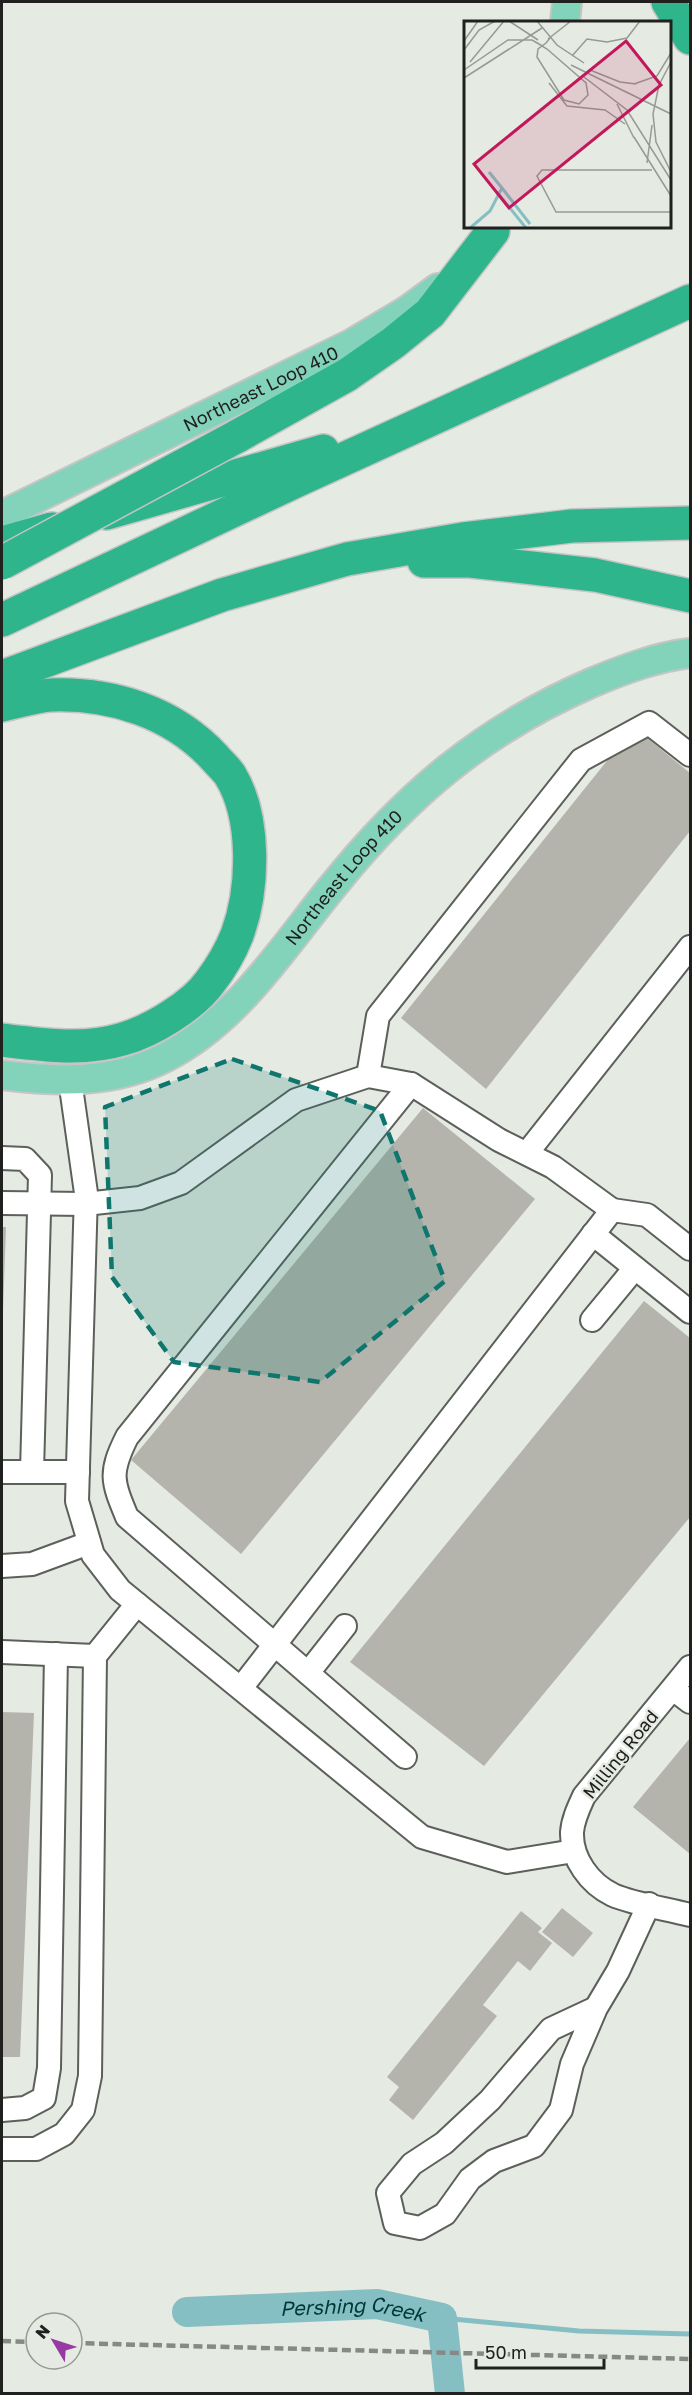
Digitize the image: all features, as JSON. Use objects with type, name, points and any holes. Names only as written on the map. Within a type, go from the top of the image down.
[{"type":"highway","points":[[668,2],[690,38]]},
{"type":"highway","points":[[2,563],[347,375],[393,343],[430,313],[494,229]]},
{"type":"highway","points":[[2,620],[690,301]]},
{"type":"highway","points":[[2,543],[175,495],[437,417]]},
{"type":"highway","points":[[2,676],[222,595],[348,559],[463,539],[572,526],[690,523]]},
{"type":"highway","points":[[348,559],[470,561],[595,575],[690,596]]},
{"type":"highway","points":[[2,705],[48,695],[90,696],[126,704],[163,717],[201,743],[230,775],[246,811],[249,856],[247,895],[237,935],[209,984],[181,1009],[153,1027],[124,1039],[85,1047],[2,1040]]},
{"type":"main road","points":[[566,21],[567,2]]},
{"type":"main road","name":"Northeast Loop 410","points":[[2,515],[353,343],[408,310],[440,287],[494,229]]},
{"type":"main road","name":"Northeast Loop 410","points":[[2,1075],[87,1080],[128,1073],[166,1057],[202,1034],[238,1003],[335,884],[398,813],[447,767],[500,730],[564,695],[622,670],[690,653]]},
{"type":"street","points":[[368,1076],[378,1016],[580,760],[649,723],[690,755]]},
{"type":"street","points":[[527,1153],[690,947]]},
{"type":"street","points":[[2,1203],[85,1204],[140,1198],[181,1183],[296,1100],[368,1076],[411,1084],[499,1140],[553,1167],[612,1210],[647,1215],[690,1249]]},
{"type":"street","points":[[70,1080],[85,1204],[77,1501],[93,1555],[120,1590],[422,1837],[507,1862],[574,1851],[585,1872],[597,1886],[615,1896],[690,1915]]},
{"type":"street","points":[[405,1757],[127,1517],[114,1486],[115,1461],[127,1437],[411,1084]]},
{"type":"street","points":[[2,1158],[25,1159],[40,1175],[32,1472]]},
{"type":"street","points":[[240,1688],[612,1210]]},
{"type":"street","points":[[593,1234],[690,1312]]},
{"type":"street","points":[[592,1320],[635,1268]]},
{"type":"street","points":[[2,1472],[78,1472]]},
{"type":"street","points":[[2,1566],[32,1564],[89,1543]]},
{"type":"street","points":[[2,2149],[36,2150],[64,2134],[83,2110],[90,2076],[95,1656],[137,1604]]},
{"type":"street","points":[[308,1673],[345,1626]]},
{"type":"street","points":[[2,1652],[95,1656]]},
{"type":"street","points":[[2,2110],[25,2108],[44,2098],[49,2068],[56,1654]]},
{"type":"street","name":"Milling Road","points":[[574,1851],[572,1832],[584,1796],[682,1696],[690,1667]]},
{"type":"street","points":[[596,2008],[551,2029],[490,2100],[444,2143],[412,2164],[388,2193],[395,2223],[420,2228],[445,2214],[470,2179],[494,2161],[534,2146],[561,2110],[572,2064],[596,2008],[618,1971],[648,1904]]},
{"type":"highlighted area","points":[[232,1059],[380,1111],[445,1281],[320,1382],[174,1362],[112,1277],[105,1107]]},
{"type":"building","points":[[647,738],[690,773],[690,831],[486,1089],[401,1018],[618,747]]},
{"type":"building","points":[[423,1108],[535,1199],[241,1554],[131,1460]]},
{"type":"building","points":[[2,1227],[6,1227],[3,1311],[2,1311]]},
{"type":"building","points":[[644,1301],[690,1338],[690,1517],[484,1766],[350,1662]]},
{"type":"building","points":[[2,1712],[34,1713],[20,2057],[2,2057]]},
{"type":"building","points":[[690,1738],[690,1854],[633,1807]]},
{"type":"building","points":[[562,1908],[593,1933],[573,1957],[542,1932]]},
{"type":"building","points":[[521,1911],[542,1928],[538,1932],[552,1943],[530,1971],[518,1961],[483,2005],[497,2016],[413,2120],[389,2100],[399,2087],[387,2077]]},
{"type":"waterway","name":"Pershing Creek","points":[[187,2312],[377,2304],[442,2318],[450,2394]]},
{"type":"waterway","points":[[442,2318],[579,2331],[690,2334]]},
{"type":"railway","points":[[2,2341],[24,2342]]},
{"type":"railway","points":[[84,2343],[690,2359]]}]
